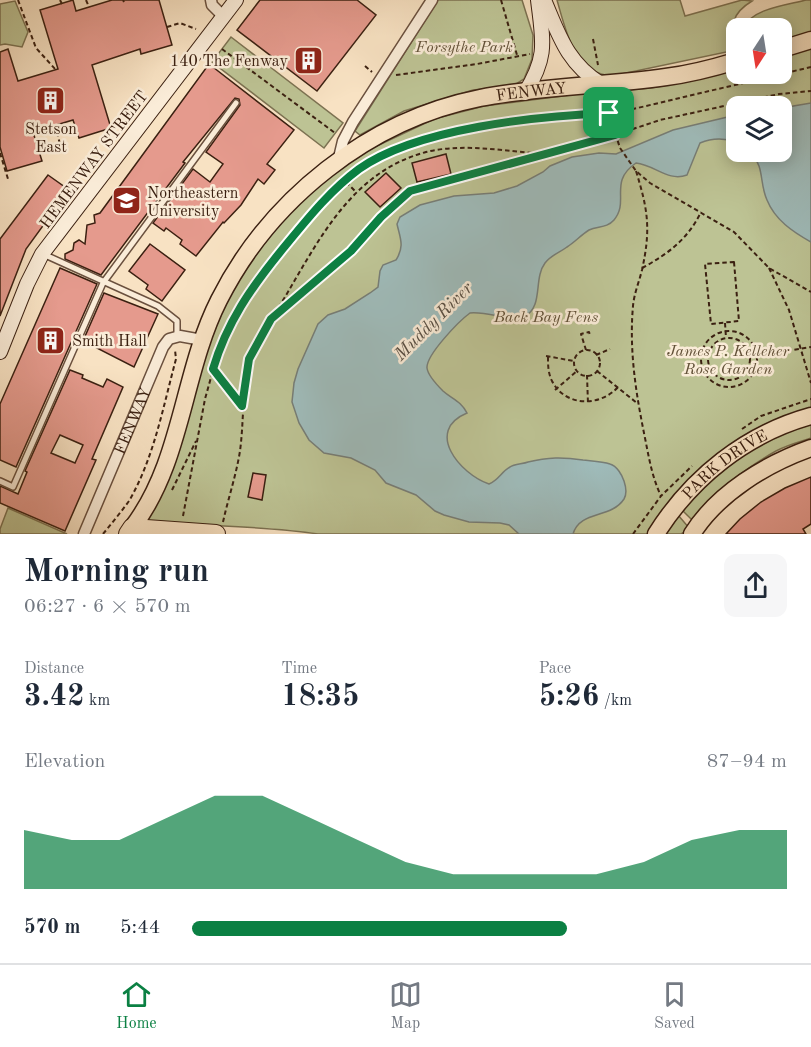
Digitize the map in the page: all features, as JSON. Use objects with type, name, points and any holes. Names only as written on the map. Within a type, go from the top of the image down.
[{"type":"highway","points":[[130,531],[219,531]]},
{"type":"main road","name":"HEMENWAY STREET","points":[[0,352],[42,254],[236,0]]},
{"type":"main road","points":[[525,93],[541,62],[542,34],[538,0]]},
{"type":"main road","points":[[544,0],[568,54],[587,76],[601,84]]},
{"type":"main road","points":[[792,45],[811,40]]},
{"type":"main road","name":"FENWAY","points":[[130,531],[166,467],[202,340],[223,292],[261,235],[290,202],[338,162],[381,135],[430,113],[470,100],[668,77],[726,63]]},
{"type":"main road","name":"PARK DRIVE","points":[[656,534],[681,498],[720,462],[766,432],[811,416]]},
{"type":"main road","name":"PARK DRIVE","points":[[693,534],[730,492],[766,468],[811,448]]},
{"type":"street","points":[[211,0],[212,5],[223,16]]},
{"type":"street","points":[[338,162],[343,141],[353,122],[432,0]]},
{"type":"street","name":"FENWAY","points":[[84,534],[163,346],[169,339],[176,341]]},
{"type":"street","points":[[176,341],[202,340]]},
{"type":"lane","points":[[0,481],[13,487],[103,283],[236,103]]},
{"type":"lane","points":[[42,254],[158,306],[177,321],[176,341]]},
{"type":"path","points":[[18,0],[36,48],[56,70]]},
{"type":"path","points":[[86,0],[89,7]]},
{"type":"path","points":[[501,0],[517,55]]},
{"type":"path","points":[[167,27],[180,23],[196,29]]},
{"type":"path","points":[[593,39],[601,84],[615,135],[620,148],[636,171],[650,183],[734,232],[769,268],[811,291]]},
{"type":"path","points":[[222,49],[335,133],[332,141]]},
{"type":"path","points":[[393,76],[532,54]]},
{"type":"path","points":[[364,66],[374,74]]},
{"type":"path","points":[[178,531],[186,507],[198,436],[213,369],[240,305],[255,283],[314,211],[361,168],[401,147],[443,135],[484,126],[609,113],[661,104],[811,67]]},
{"type":"path","points":[[271,319],[351,251],[381,217],[410,191],[615,135],[660,120],[779,94],[811,90]]},
{"type":"path","points":[[56,125],[61,148]]},
{"type":"path","points":[[219,531],[238,465],[242,406],[249,359],[271,319],[336,216],[356,192],[390,165],[426,152],[452,148],[546,154]]},
{"type":"path","points":[[0,153],[8,179]]},
{"type":"path","points":[[633,534],[661,495],[654,482],[637,403],[631,344],[633,303],[649,226],[636,171]]},
{"type":"path","points":[[345,181],[356,192]]},
{"type":"path","points":[[642,268],[660,258],[683,240],[691,231],[701,212]]},
{"type":"path","points":[[734,262],[739,321],[725,323],[711,324],[705,264],[734,262]]},
{"type":"path","points":[[769,268],[789,310],[811,383]]},
{"type":"path","points":[[725,323],[726,339]]},
{"type":"path","points":[[586,350],[578,354],[574,361],[577,371],[582,375],[597,370],[599,363],[596,355],[586,350],[581,334],[589,332],[590,335]]},
{"type":"path","points":[[726,332],[736,332],[745,336],[752,343],[757,356],[751,377],[744,383],[732,387],[720,386],[712,382],[704,373],[701,361],[706,343],[713,336],[726,332]]},
{"type":"path","points":[[726,339],[734,339],[741,343],[747,349],[750,357],[747,370],[732,380],[716,376],[708,361],[713,347],[726,339]]},
{"type":"path","points":[[103,534],[128,501],[152,448],[176,359],[176,341]]},
{"type":"path","points":[[750,357],[811,347]]},
{"type":"path","points":[[596,355],[610,349]]},
{"type":"path","points":[[574,361],[547,356],[551,380],[556,389],[566,396],[588,403],[611,394],[618,387]]},
{"type":"path","points":[[701,361],[708,361]]},
{"type":"path","points":[[213,369],[242,406]]},
{"type":"path","points":[[597,370],[637,403]]},
{"type":"path","points":[[556,389],[577,371]]},
{"type":"path","points":[[587,375],[588,403]]},
{"type":"path","points":[[732,380],[732,387]]},
{"type":"path","points":[[170,493],[198,436]]},
{"type":"green space","name":"Forsythe Park","points":[[438,0],[522,0],[533,35],[532,59],[524,79],[513,86],[473,90],[404,111],[360,135],[355,131]]},
{"type":"green space","points":[[557,0],[680,0],[685,16],[742,0],[752,1],[739,11],[735,18],[726,18],[726,52],[612,76],[589,68],[580,59],[564,25]]},
{"type":"green space","points":[[811,0],[811,32],[792,37],[792,18],[752,18],[761,12]]},
{"type":"green space","points":[[15,1],[28,32],[22,47],[0,45],[0,4]]},
{"type":"green space","points":[[231,37],[343,123],[324,148],[212,62]]},
{"type":"green space","name":"Back Bay Fens","points":[[811,48],[811,408],[760,429],[717,455],[681,490],[648,534],[318,534],[147,521],[166,482],[204,355],[230,294],[250,262],[284,217],[330,176],[364,152],[434,119],[484,106],[578,94],[651,88],[726,72],[726,84],[792,84],[792,54]]},
{"type":"green space","points":[[811,424],[811,438],[780,449],[743,472],[707,502],[696,520],[693,521],[682,510],[714,478],[749,452],[779,435]]},
{"type":"green space","points":[[8,508],[67,534],[0,534]]},
{"type":"green space","points":[[678,515],[690,529],[681,534],[665,534]]},
{"type":"water","points":[[811,103],[811,242],[791,230],[770,207],[757,162],[792,162],[792,106]]},
{"type":"water","name":"Muddy River","points":[[726,117],[726,140],[709,140],[700,143],[687,175],[680,177],[668,175],[636,163],[628,170],[621,184],[620,206],[614,220],[605,226],[589,230],[545,263],[539,277],[534,307],[530,312],[520,318],[470,313],[444,339],[432,355],[427,368],[433,380],[467,413],[454,421],[448,430],[447,441],[458,462],[478,479],[489,484],[512,466],[549,458],[604,462],[615,467],[624,481],[626,495],[618,505],[612,510],[582,521],[573,534],[519,534],[509,525],[469,522],[435,511],[416,495],[386,483],[375,470],[351,458],[324,453],[309,440],[299,423],[292,402],[298,369],[318,324],[328,315],[345,309],[378,287],[383,265],[396,260],[400,250],[401,242],[397,224],[400,217],[420,205],[454,196],[494,193],[517,186],[550,166],[572,157],[599,153],[616,154],[673,130]]},
{"type":"building","name":"Stetson East","points":[[73,0],[76,11],[112,0],[159,0],[172,45],[141,54],[140,49],[92,65],[111,128],[79,138],[73,120],[33,132],[42,161],[7,171],[0,147],[0,52],[8,49],[18,81],[58,69],[40,10]]},
{"type":"building","name":"140 The Fenway","points":[[260,0],[357,0],[376,15],[317,91],[237,30]]},
{"type":"building","points":[[209,64],[294,130],[267,164],[275,170],[264,184],[258,179],[241,205],[223,222],[196,256],[180,244],[182,240],[166,228],[164,231],[153,223],[193,169],[210,182],[223,164],[206,152],[240,105],[239,99],[235,98],[183,162],[185,163],[101,275],[65,259],[65,254],[73,250],[74,243],[79,240],[85,244],[87,225],[95,223],[94,215],[100,213]]},
{"type":"building","points":[[446,154],[451,174],[417,182],[412,163]]},
{"type":"building","points":[[386,173],[401,188],[380,207],[365,192]]},
{"type":"building","points":[[48,175],[69,190],[26,249],[0,316],[0,239]]},
{"type":"building","points":[[150,244],[185,270],[162,301],[146,289],[148,285],[129,271]]},
{"type":"building","name":"Smith Hall","points":[[60,268],[97,284],[16,467],[0,460],[0,404]]},
{"type":"building","points":[[104,293],[158,314],[134,367],[83,341]]},
{"type":"building","points":[[70,370],[103,387],[107,379],[123,387],[92,459],[96,460],[65,531],[0,503],[0,486],[18,494],[27,472],[25,471]],"holes":[[[60,435],[83,445],[75,463],[51,453]]]},
{"type":"building","points":[[253,473],[266,475],[262,500],[248,497]]},
{"type":"building","points":[[811,477],[811,524],[803,529],[806,534],[726,534],[761,502]]},
{"type":"place","name":"140 The Fenway","points":[[309,60]]},
{"type":"place","name":"Stetson East","points":[[51,100]]},
{"type":"place","name":"Northeastern University","points":[[126,201]]},
{"type":"place","name":"Smith Hall","points":[[51,340]]},
{"type":"route","points":[[609,113],[615,135],[443,180],[410,191],[381,217],[351,251],[271,319],[249,359],[242,406],[213,369],[240,305],[255,283],[314,211],[361,168],[401,147],[443,135],[484,126],[609,113]]},
{"type":"park label","name":"James P. Kelleher Rose Garden","points":[[728,359]]}]
